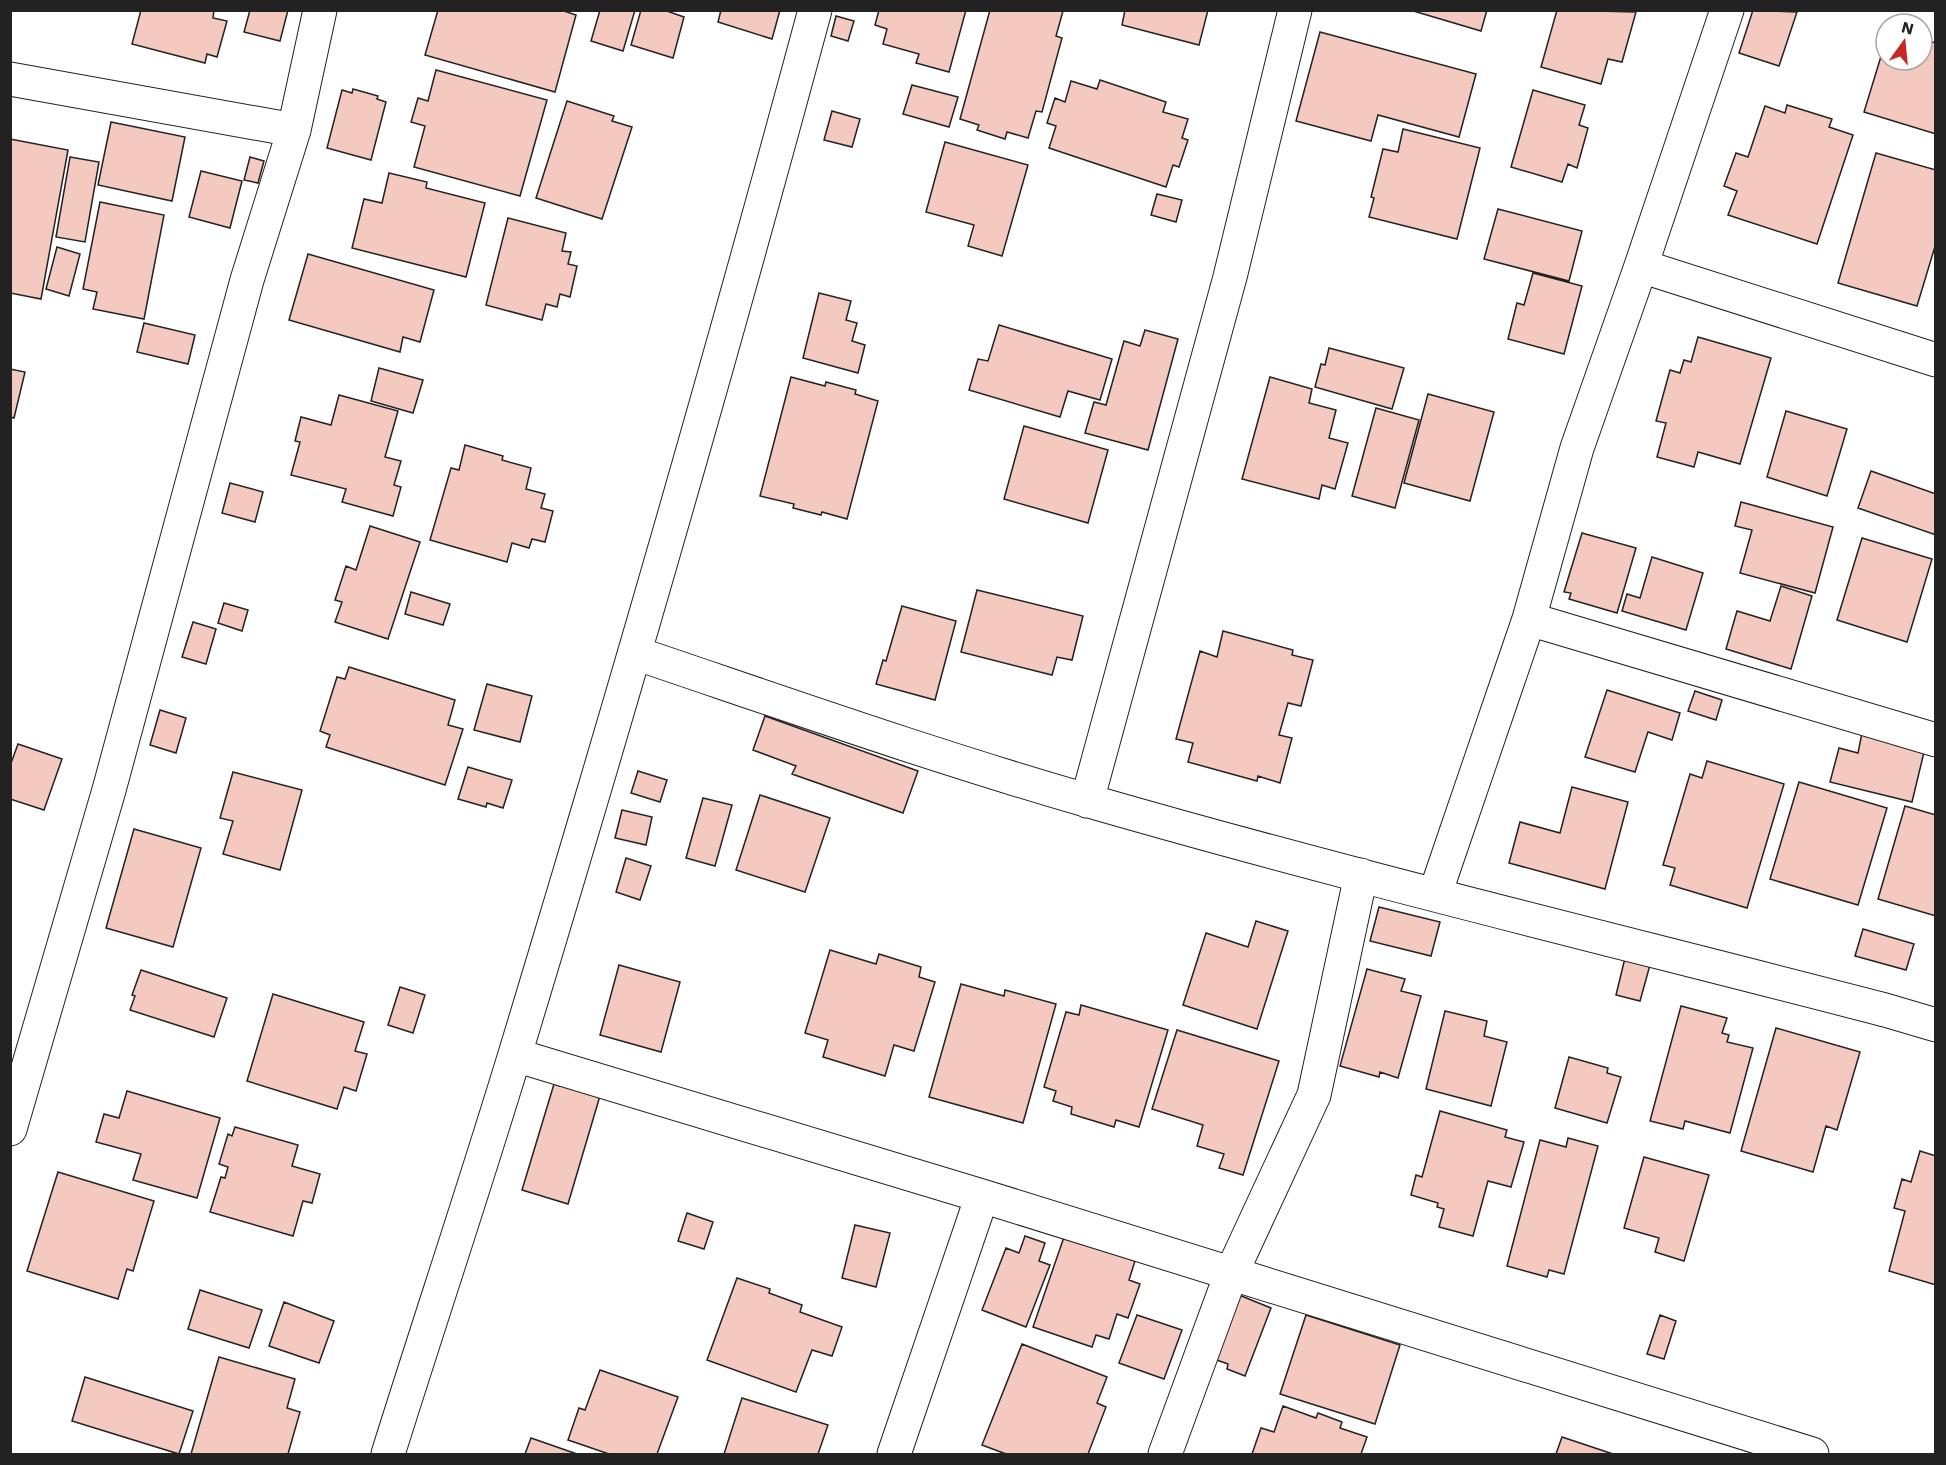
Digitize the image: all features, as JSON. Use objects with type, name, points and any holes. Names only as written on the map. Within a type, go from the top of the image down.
[{"type":"street","points":[[10,1129],[109,789],[247,280],[294,130],[320,10]]},
{"type":"street","points":[[388,1455],[515,1055],[635,653],[749,254],[815,10]]},
{"type":"street","points":[[1087,801],[1230,277],[1295,10]]},
{"type":"street","points":[[1435,894],[1529,619],[1577,448],[1641,266],[1726,10]]},
{"type":"street","points":[[10,79],[294,130]]},
{"type":"street","points":[[1641,266],[1935,360]]},
{"type":"street","points":[[1529,619],[1935,740]]},
{"type":"street","points":[[635,653],[879,735],[1087,801],[1935,1025]]},
{"type":"street","points":[[1165,1455],[1231,1274],[1314,1095],[1361,875]]},
{"type":"street","points":[[515,1055],[982,1196],[1812,1455]]},
{"type":"street","points":[[894,1455],[982,1196]]},
{"type":"building","points":[[141,10],[214,10],[213,18],[227,21],[217,57],[207,54],[205,63],[132,44]]},
{"type":"building","points":[[250,10],[288,10],[280,41],[244,32]]},
{"type":"building","points":[[438,10],[561,10],[576,15],[555,92],[425,55]]},
{"type":"building","points":[[600,10],[635,10],[623,51],[591,41]]},
{"type":"building","points":[[641,10],[664,10],[684,17],[673,58],[631,45]]},
{"type":"building","points":[[721,10],[780,10],[772,39],[718,22]]},
{"type":"building","points":[[879,10],[966,10],[949,72],[916,63],[919,54],[883,44],[887,29],[875,25]]},
{"type":"building","points":[[990,10],[1063,11],[1056,36],[1062,38],[1042,112],[1036,111],[1028,138],[1007,132],[1005,139],[977,130],[979,125],[960,119]]},
{"type":"building","points":[[1125,10],[1208,10],[1199,45],[1122,25]]},
{"type":"building","points":[[1410,10],[1487,10],[1481,31]]},
{"type":"building","points":[[1557,10],[1636,12],[1622,62],[1608,59],[1601,84],[1541,67]]},
{"type":"building","points":[[1753,10],[1797,12],[1779,66],[1739,53]]},
{"type":"building","points":[[836,16],[854,21],[848,41],[831,36]]},
{"type":"building","points":[[1320,32],[1476,74],[1459,137],[1378,115],[1371,141],[1296,121]]},
{"type":"building","points":[[1934,42],[1936,43],[1936,134],[1864,112],[1876,72],[1934,72]]},
{"type":"building","points":[[436,70],[547,100],[520,196],[414,167],[425,126],[411,122],[418,98],[428,101]]},
{"type":"building","points":[[1100,80],[1166,102],[1163,112],[1188,119],[1182,138],[1188,140],[1179,167],[1173,165],[1166,187],[1049,148],[1056,126],[1047,123],[1055,98],[1065,102],[1071,81],[1097,89]]},
{"type":"building","points":[[912,85],[958,97],[949,127],[903,114]]},
{"type":"building","points":[[353,89],[378,96],[377,99],[386,102],[371,160],[327,148],[342,90],[352,93]]},
{"type":"building","points":[[1533,90],[1585,105],[1579,125],[1588,128],[1577,168],[1568,164],[1562,182],[1511,167]]},
{"type":"building","points":[[567,101],[614,116],[612,121],[632,127],[602,219],[536,198]]},
{"type":"building","points":[[1787,105],[1832,119],[1829,127],[1853,135],[1817,244],[1728,215],[1737,191],[1724,186],[1736,153],[1748,157],[1765,106],[1785,113]]},
{"type":"building","points":[[832,111],[860,119],[852,147],[824,140]]},
{"type":"building","points":[[111,122],[185,137],[172,201],[98,185]]},
{"type":"building","points":[[1403,129],[1480,148],[1457,239],[1369,217],[1374,198],[1371,197],[1383,149],[1398,152]]},
{"type":"building","points":[[10,139],[68,150],[41,299],[10,293]]},
{"type":"building","points":[[945,142],[1028,165],[1002,256],[968,246],[974,225],[926,212]]},
{"type":"building","points":[[1876,153],[1936,170],[1936,243],[1917,306],[1838,283]]},
{"type":"building","points":[[70,157],[99,162],[85,242],[56,237]]},
{"type":"building","points":[[250,157],[264,161],[258,183],[244,180]]},
{"type":"building","points":[[201,171],[242,181],[230,228],[189,217]]},
{"type":"building","points":[[389,173],[427,182],[426,188],[485,203],[466,277],[352,248],[364,199],[382,203]]},
{"type":"building","points":[[1157,194],[1182,200],[1176,222],[1151,215]]},
{"type":"building","points":[[100,202],[164,215],[144,319],[93,309],[97,292],[83,289]]},
{"type":"building","points":[[1498,209],[1582,231],[1569,281],[1484,259]]},
{"type":"building","points":[[508,218],[566,233],[562,251],[571,252],[568,264],[577,266],[570,297],[560,294],[557,307],[546,304],[542,320],[486,305]]},
{"type":"building","points":[[57,247],[80,254],[69,296],[46,289]]},
{"type":"building","points":[[308,254],[434,290],[420,342],[403,337],[400,352],[289,320]]},
{"type":"building","points":[[1533,273],[1582,286],[1564,354],[1508,339],[1517,303],[1524,305]]},
{"type":"building","points":[[819,293],[851,301],[846,320],[857,323],[852,341],[865,345],[858,373],[803,358]]},
{"type":"building","points":[[144,323],[195,335],[188,364],[137,352]]},
{"type":"building","points":[[999,325],[1112,359],[1100,400],[1068,391],[1060,417],[969,390],[978,359],[988,361]]},
{"type":"building","points":[[1145,330],[1178,339],[1148,450],[1085,433],[1094,402],[1106,405],[1124,341],[1140,346]]},
{"type":"building","points":[[1698,337],[1771,358],[1740,464],[1698,452],[1694,467],[1657,457],[1666,423],[1656,421],[1670,370],[1680,373],[1684,360],[1691,362]]},
{"type":"building","points":[[1329,348],[1404,368],[1392,409],[1315,387],[1321,364],[1325,365]]},
{"type":"building","points":[[379,368],[423,380],[413,413],[371,401]]},
{"type":"building","points":[[10,369],[25,372],[14,418],[10,417]]},
{"type":"building","points":[[791,377],[825,386],[826,382],[856,390],[855,394],[878,401],[847,519],[822,512],[821,515],[793,508],[794,504],[760,496]]},
{"type":"building","points":[[1270,377],[1312,389],[1309,403],[1336,410],[1329,438],[1348,443],[1335,489],[1322,485],[1319,499],[1242,479]]},
{"type":"building","points":[[1428,394],[1494,412],[1470,501],[1404,483]]},
{"type":"building","points":[[339,395],[398,411],[385,457],[401,461],[394,485],[401,487],[393,516],[342,502],[346,489],[291,475],[300,442],[295,441],[301,417],[331,425]]},
{"type":"building","points":[[1376,408],[1419,420],[1395,508],[1352,496]]},
{"type":"building","points":[[1786,411],[1847,429],[1827,496],[1767,477]]},
{"type":"building","points":[[1024,426],[1108,450],[1088,523],[1004,499]]},
{"type":"building","points":[[465,445],[503,456],[502,460],[531,468],[526,489],[545,494],[541,508],[553,511],[545,542],[532,539],[529,548],[512,543],[507,562],[430,540],[451,468],[459,470]]},
{"type":"building","points":[[1871,471],[1936,494],[1936,535],[1858,508]]},
{"type":"building","points":[[230,483],[263,492],[255,522],[222,513]]},
{"type":"building","points":[[1741,502],[1833,527],[1815,593],[1740,573],[1752,530],[1735,526]]},
{"type":"building","points":[[370,526],[420,542],[388,639],[335,622],[342,602],[335,600],[346,566],[356,570]]},
{"type":"building","points":[[1582,533],[1636,548],[1617,613],[1569,599],[1571,593],[1564,592]]},
{"type":"building","points":[[1862,538],[1932,559],[1907,642],[1837,620]]},
{"type":"building","points":[[1652,557],[1703,573],[1686,630],[1622,611],[1627,594],[1640,598]]},
{"type":"building","points":[[1781,586],[1812,596],[1791,669],[1726,649],[1737,611],[1770,621]]},
{"type":"building","points":[[977,590],[1083,616],[1072,660],[1057,657],[1052,675],[961,652]]},
{"type":"building","points":[[411,592],[450,604],[443,625],[405,614]]},
{"type":"building","points":[[224,603],[248,610],[242,631],[218,623]]},
{"type":"building","points":[[902,606],[956,621],[935,700],[876,684],[883,660],[886,661]]},
{"type":"building","points":[[193,622],[216,629],[206,664],[182,657]]},
{"type":"building","points":[[1223,631],[1293,650],[1292,655],[1313,660],[1301,706],[1288,703],[1279,735],[1292,738],[1280,783],[1258,776],[1257,781],[1188,762],[1193,743],[1176,739],[1200,651],[1217,657]]},
{"type":"building","points":[[349,667],[455,700],[448,725],[463,729],[445,785],[326,747],[330,735],[320,731],[337,677],[345,679]]},
{"type":"building","points":[[487,684],[532,696],[520,742],[474,730]]},
{"type":"building","points":[[1607,690],[1680,713],[1672,740],[1648,732],[1635,772],[1585,757]]},
{"type":"building","points":[[1695,691],[1722,700],[1716,720],[1688,711]]},
{"type":"building","points":[[160,710],[186,718],[176,753],[150,745]]},
{"type":"building","points":[[765,716],[918,771],[903,813],[792,774],[796,766],[753,750]]},
{"type":"building","points":[[1862,733],[1925,748],[1912,802],[1830,782],[1839,748],[1858,753]]},
{"type":"building","points":[[18,744],[62,759],[44,810],[10,799],[10,766]]},
{"type":"building","points":[[1707,761],[1784,784],[1747,908],[1670,885],[1675,868],[1663,865],[1690,774],[1702,778]]},
{"type":"building","points":[[468,767],[512,780],[503,808],[487,803],[486,807],[458,799]]},
{"type":"building","points":[[638,771],[667,780],[660,802],[631,793]]},
{"type":"building","points":[[233,772],[302,790],[280,870],[223,854],[233,821],[220,818]]},
{"type":"building","points":[[1799,782],[1887,808],[1858,905],[1770,879]]},
{"type":"building","points":[[1572,787],[1628,802],[1605,889],[1509,863],[1520,822],[1560,833]]},
{"type":"building","points":[[760,795],[830,818],[805,892],[736,870]]},
{"type":"building","points":[[703,798],[732,805],[715,866],[686,858]]},
{"type":"building","points":[[1905,806],[1936,815],[1936,916],[1878,899]]},
{"type":"building","points":[[622,810],[652,817],[646,845],[615,838]]},
{"type":"building","points":[[134,829],[201,848],[173,947],[106,928]]},
{"type":"building","points":[[626,858],[651,866],[640,900],[616,892]]},
{"type":"building","points":[[1379,907],[1440,922],[1431,956],[1370,941]]},
{"type":"building","points":[[1256,921],[1288,931],[1257,1029],[1183,1005],[1206,933],[1248,947]]},
{"type":"building","points":[[1863,929],[1914,944],[1906,970],[1855,956]]},
{"type":"building","points":[[830,950],[876,964],[879,954],[921,967],[919,977],[935,982],[914,1051],[894,1045],[885,1076],[823,1057],[828,1040],[805,1033]]},
{"type":"building","points":[[1625,958],[1650,965],[1640,1001],[1616,995]]},
{"type":"building","points":[[619,965],[680,982],[661,1052],[600,1035]]},
{"type":"building","points":[[1367,969],[1405,979],[1401,991],[1421,996],[1398,1078],[1380,1072],[1379,1077],[1340,1066]]},
{"type":"building","points":[[141,970],[227,998],[214,1037],[130,1010],[135,996],[132,995]]},
{"type":"building","points":[[961,984],[1004,996],[1005,990],[1056,1004],[1023,1123],[929,1097]]},
{"type":"building","points":[[400,987],[425,995],[413,1033],[388,1025]]},
{"type":"building","points":[[273,994],[364,1022],[355,1051],[367,1054],[356,1091],[344,1087],[337,1109],[247,1081]]},
{"type":"building","points":[[1081,1005],[1168,1030],[1139,1127],[1116,1120],[1114,1127],[1071,1114],[1072,1107],[1053,1101],[1056,1091],[1044,1087],[1066,1012],[1079,1015]]},
{"type":"building","points":[[1681,1006],[1727,1018],[1722,1033],[1729,1035],[1727,1042],[1753,1048],[1730,1133],[1685,1121],[1683,1129],[1650,1121]]},
{"type":"building","points":[[1445,1011],[1487,1021],[1484,1036],[1507,1042],[1491,1106],[1426,1089]]},
{"type":"building","points":[[1776,1028],[1860,1052],[1837,1130],[1826,1126],[1813,1172],[1741,1151]]},
{"type":"building","points":[[1177,1030],[1279,1061],[1243,1175],[1219,1168],[1224,1154],[1197,1146],[1203,1125],[1152,1109]]},
{"type":"building","points":[[1569,1057],[1608,1068],[1607,1073],[1621,1077],[1607,1123],[1555,1108]]},
{"type":"building","points":[[562,1077],[602,1089],[568,1204],[522,1190],[554,1084],[560,1086]]},
{"type":"building","points":[[127,1091],[220,1118],[197,1198],[133,1180],[141,1154],[96,1142],[104,1114],[119,1118]]},
{"type":"building","points":[[1440,1111],[1507,1130],[1505,1137],[1524,1142],[1511,1187],[1488,1181],[1473,1236],[1439,1227],[1444,1209],[1437,1207],[1438,1203],[1411,1195],[1416,1175],[1422,1177]]},
{"type":"building","points":[[235,1127],[298,1145],[292,1166],[320,1174],[312,1203],[303,1201],[293,1236],[210,1212],[221,1177],[225,1178],[228,1167],[219,1164],[228,1134],[232,1136]]},
{"type":"building","points":[[1568,1138],[1598,1146],[1564,1274],[1549,1270],[1547,1277],[1507,1266],[1540,1140],[1566,1147]]},
{"type":"building","points":[[1920,1151],[1936,1156],[1936,1285],[1889,1271],[1905,1211],[1894,1208],[1902,1179],[1911,1182]]},
{"type":"building","points":[[1644,1157],[1709,1175],[1684,1261],[1655,1252],[1659,1238],[1624,1228]]},
{"type":"building","points":[[58,1172],[154,1201],[133,1271],[127,1269],[118,1299],[27,1271]]},
{"type":"building","points":[[687,1213],[713,1222],[704,1249],[678,1241]]},
{"type":"building","points":[[855,1225],[890,1233],[876,1287],[842,1278]]},
{"type":"building","points":[[1025,1236],[1045,1243],[1039,1261],[1050,1265],[1026,1327],[982,1310],[1006,1248],[1019,1253]]},
{"type":"building","points":[[1064,1237],[1135,1261],[1129,1280],[1140,1284],[1128,1318],[1117,1314],[1109,1339],[1096,1335],[1092,1347],[1033,1327]]},
{"type":"building","points":[[737,1278],[770,1289],[769,1293],[802,1305],[800,1312],[842,1327],[832,1356],[812,1350],[796,1392],[707,1360]]},
{"type":"building","points":[[200,1290],[262,1310],[249,1348],[188,1329]]},
{"type":"building","points":[[1239,1295],[1271,1308],[1245,1376],[1227,1369],[1228,1364],[1214,1359]]},
{"type":"building","points":[[284,1302],[334,1321],[319,1363],[269,1346]]},
{"type":"building","points":[[1137,1315],[1182,1330],[1164,1379],[1119,1363]]},
{"type":"building","points":[[1306,1315],[1400,1345],[1375,1424],[1280,1394]]},
{"type":"building","points":[[1660,1315],[1676,1321],[1664,1359],[1647,1354]]},
{"type":"building","points":[[1022,1344],[1107,1377],[1097,1403],[1106,1407],[1088,1454],[1006,1454],[982,1445]]},
{"type":"building","points":[[219,1357],[295,1379],[287,1408],[300,1412],[288,1454],[191,1454]]},
{"type":"building","points":[[600,1370],[678,1397],[657,1454],[609,1454],[568,1440],[579,1408],[585,1410]]},
{"type":"building","points":[[85,1377],[193,1411],[179,1454],[72,1421]]},
{"type":"building","points":[[742,1398],[828,1425],[818,1454],[724,1454]]},
{"type":"building","points":[[1283,1406],[1316,1418],[1318,1413],[1342,1422],[1340,1428],[1367,1437],[1361,1454],[1252,1454],[1261,1428],[1274,1432]]},
{"type":"building","points":[[1562,1437],[1613,1454],[1556,1454]]},
{"type":"building","points":[[531,1438],[577,1454],[525,1454]]}]
